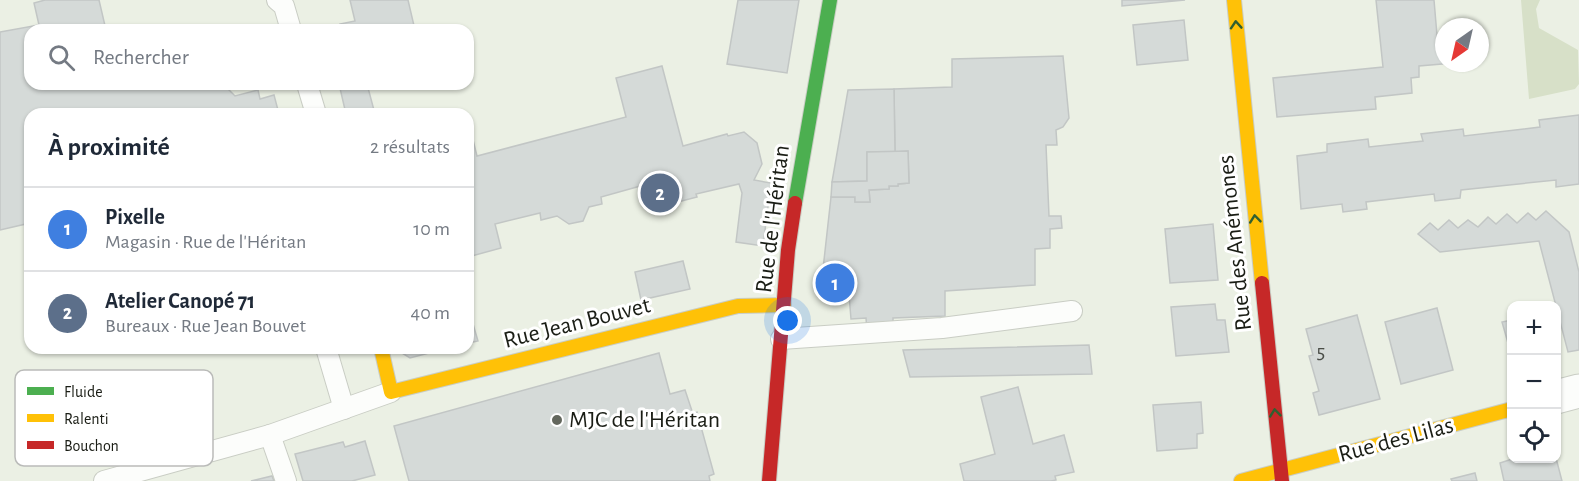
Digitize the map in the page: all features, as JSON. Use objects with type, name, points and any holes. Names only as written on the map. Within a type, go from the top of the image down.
[{"type":"street","name":"Rue de l'Héritan","points":[[769,481],[788,250],[830,0]]},
{"type":"street","name":"Rue des Anémones","points":[[1234,0],[1281,476]]},
{"type":"street","name":"Rue Jean Bouvet","points":[[391,392],[738,306],[784,305]]},
{"type":"street","points":[[382,354],[391,392]]},
{"type":"street","points":[[1561,396],[1579,391]]},
{"type":"street","name":"Rue des Lilas","points":[[1241,481],[1281,476],[1507,411]]},
{"type":"lane","points":[[278,0],[284,6],[289,24]]},
{"type":"lane","points":[[309,90],[314,108]]},
{"type":"lane","points":[[781,339],[942,328],[1072,310]]},
{"type":"lane","points":[[328,354],[344,409]]},
{"type":"lane","points":[[213,451],[270,435],[391,392]]},
{"type":"lane","points":[[270,435],[286,481]]},
{"type":"lane","points":[[104,481],[158,466]]},
{"type":"green space","points":[[1521,0],[1540,0],[1536,9],[1539,28],[1578,50],[1579,84],[1575,89],[1529,99]]},
{"type":"building","points":[[45,0],[99,0],[105,24],[39,24],[34,3]]},
{"type":"building","points":[[350,0],[408,0],[414,24],[340,24],[355,21]]},
{"type":"building","points":[[738,0],[799,0],[787,73],[727,64]]},
{"type":"building","points":[[1122,0],[1185,0],[1122,6]]},
{"type":"building","points":[[1376,0],[1434,0],[1435,65],[1419,66],[1419,77],[1411,78],[1412,93],[1375,97],[1376,109],[1277,117],[1273,78],[1383,67]]},
{"type":"building","points":[[1184,20],[1188,60],[1137,65],[1133,25]]},
{"type":"building","points":[[24,28],[24,90],[229,90],[235,96],[258,90],[260,99],[274,95],[277,108],[24,108],[24,224],[0,230],[0,32]]},
{"type":"building","points":[[1063,56],[1069,118],[1063,127],[1056,130],[1057,145],[1046,145],[1049,216],[1061,216],[1062,228],[1050,229],[1050,248],[1035,249],[1035,285],[945,291],[945,316],[893,318],[893,331],[867,331],[866,318],[851,319],[849,295],[820,296],[831,197],[855,197],[855,202],[870,202],[869,190],[889,189],[889,186],[909,183],[908,151],[895,152],[894,89],[952,87],[952,59]]},
{"type":"building","points":[[662,66],[683,146],[727,134],[728,136],[744,132],[757,143],[762,164],[754,180],[771,183],[763,246],[736,242],[742,193],[739,184],[696,194],[697,197],[651,209],[644,185],[601,197],[602,204],[589,207],[583,221],[569,224],[557,216],[541,220],[540,213],[495,224],[501,248],[474,255],[474,144],[477,156],[626,117],[616,78]]},
{"type":"building","points":[[894,89],[895,152],[867,152],[867,181],[832,182],[848,90]]},
{"type":"building","points":[[340,90],[369,90],[373,108],[345,108]]},
{"type":"building","points":[[1579,115],[1579,184],[1556,187],[1556,180],[1461,190],[1460,198],[1435,201],[1434,194],[1366,202],[1367,209],[1343,212],[1342,204],[1301,209],[1297,156],[1327,152],[1327,144],[1368,139],[1369,147],[1423,141],[1421,134],[1463,129],[1464,136],[1540,127],[1539,120]]},
{"type":"building","points":[[908,151],[909,183],[889,186],[889,189],[869,190],[870,202],[855,202],[855,197],[831,197],[832,182],[867,181],[867,152]]},
{"type":"building","points":[[1546,211],[1569,232],[1579,272],[1579,350],[1568,352],[1561,325],[1561,301],[1555,301],[1539,241],[1440,252],[1418,234],[1430,223],[1438,230],[1449,220],[1458,228],[1468,220],[1478,227],[1488,217],[1496,224],[1507,214],[1517,223],[1528,213],[1536,220]]},
{"type":"building","points":[[1213,224],[1218,280],[1170,283],[1165,229]]},
{"type":"building","points":[[683,261],[690,289],[641,300],[635,272]]},
{"type":"building","points":[[1215,304],[1217,320],[1225,320],[1229,352],[1176,356],[1171,307]]},
{"type":"building","points":[[1437,308],[1453,370],[1401,384],[1385,322]]},
{"type":"building","points":[[1357,315],[1380,399],[1319,415],[1313,393],[1319,391],[1309,356],[1313,355],[1306,329]]},
{"type":"building","points":[[1507,321],[1507,340],[1502,322]]},
{"type":"building","points":[[474,327],[478,341],[474,342]]},
{"type":"building","points":[[1089,345],[1092,374],[910,377],[903,350]]},
{"type":"building","name":"MJC de l'Héritan","points":[[659,353],[670,394],[685,390],[693,414],[697,412],[714,474],[709,476],[710,481],[409,481],[394,426]]},
{"type":"building","points":[[404,354],[425,354],[410,358]]},
{"type":"building","points":[[1018,387],[1033,444],[1064,435],[1074,472],[1055,476],[1056,480],[1051,481],[964,481],[960,464],[995,454],[981,397]]},
{"type":"building","points":[[1201,402],[1203,433],[1197,434],[1197,448],[1157,451],[1153,405]]},
{"type":"building","points":[[365,441],[375,475],[352,481],[303,481],[295,454],[343,442],[345,447]]},
{"type":"building","points":[[1507,461],[1507,463],[1557,463],[1562,481],[1504,481],[1500,463]]},
{"type":"building","points":[[1475,473],[1477,481],[1452,481],[1451,479]]},
{"type":"building","points":[[272,476],[274,481],[251,481]]},
{"type":"traffic: fast","points":[[795,203],[830,0]]},
{"type":"traffic: slow","points":[[1234,0],[1262,283]]},
{"type":"traffic: slow","points":[[382,354],[391,392],[738,306],[784,305]]},
{"type":"traffic: slow","points":[[1241,481],[1507,410]]},
{"type":"traffic: jam","points":[[769,481],[788,250],[795,203]]},
{"type":"traffic: jam","points":[[1262,283],[1282,481]]},
{"type":"place","name":"Atelier Canopé 71","points":[[660,193]]},
{"type":"place","name":"Pixelle","points":[[835,283]]},
{"type":"place","name":"MJC de l'Héritan","points":[[557,420]]}]
